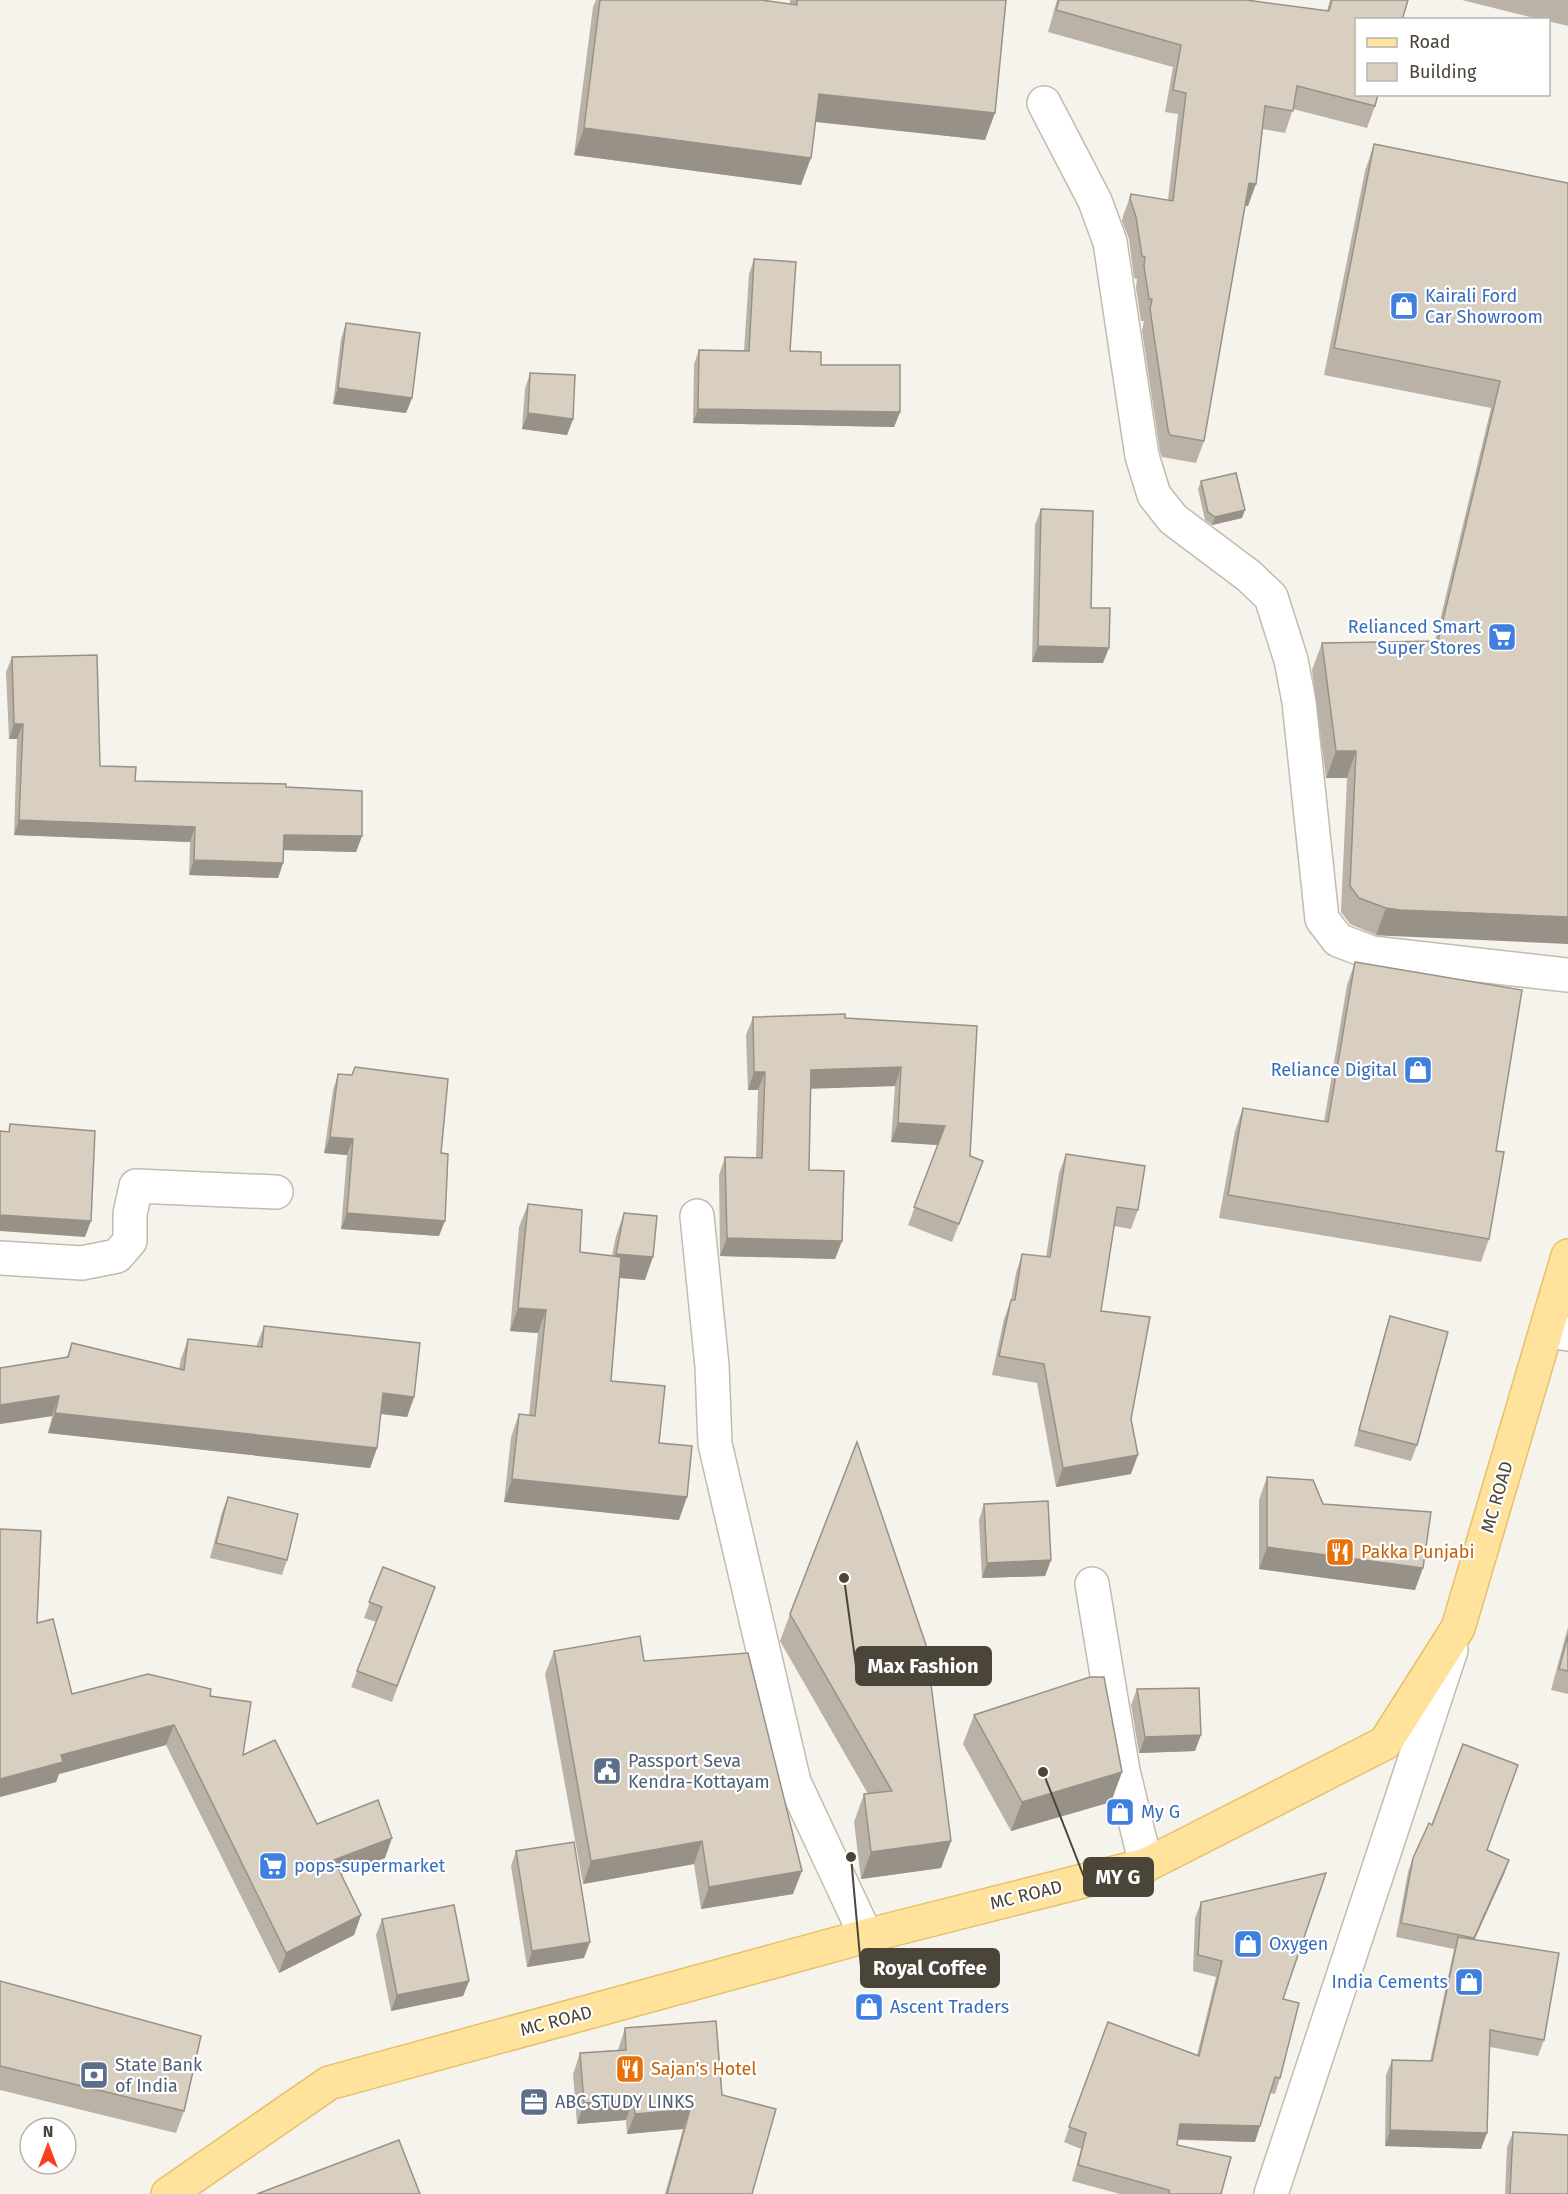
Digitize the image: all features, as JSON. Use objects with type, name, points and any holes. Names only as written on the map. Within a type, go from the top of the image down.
[{"type":"main road","name":"MC ROAD","points":[[168,2194],[329,2084],[866,1936],[1146,1865],[1385,1743],[1458,1628],[1557,1333],[1568,1256]]},
{"type":"street","points":[[1044,103],[1095,201],[1110,242],[1143,456],[1154,495],[1173,519],[1249,576],[1271,597],[1291,660],[1299,702],[1315,876],[1322,919],[1338,940],[1372,954],[1568,975]]},
{"type":"street","points":[[0,1258],[82,1263],[117,1256],[130,1241],[130,1214],[136,1186],[276,1192]]},
{"type":"street","points":[[697,1216],[712,1366],[715,1444],[794,1782],[866,1936]]},
{"type":"street","points":[[1092,1584],[1123,1771],[1146,1865]]},
{"type":"street","points":[[1271,2194],[1458,1628]]},
{"type":"building","points":[[600,0],[761,0],[797,5],[797,0],[1006,0],[995,113],[819,94],[811,158],[584,128]]},
{"type":"building","points":[[1059,0],[1246,0],[1329,11],[1332,0],[1408,0],[1403,18],[1355,18],[1355,96],[1378,96],[1375,106],[1297,86],[1293,111],[1265,106],[1256,184],[1249,183],[1204,441],[1170,435],[1168,430],[1150,309],[1152,299],[1149,299],[1144,266],[1145,257],[1142,256],[1136,217],[1130,199],[1131,194],[1173,201],[1186,93],[1173,90],[1181,45],[1056,10]]},
{"type":"building","points":[[1374,144],[1568,183],[1568,917],[1386,908],[1359,898],[1350,886],[1356,751],[1336,751],[1322,643],[1438,641],[1500,381],[1334,348]]},
{"type":"building","points":[[754,259],[796,262],[790,351],[821,352],[821,365],[900,365],[900,412],[698,409],[699,350],[749,351]]},
{"type":"building","points":[[346,323],[420,333],[412,398],[338,388]]},
{"type":"building","points":[[530,373],[575,375],[573,419],[528,413]]},
{"type":"building","points":[[1236,473],[1245,510],[1215,517],[1208,512],[1201,481]]},
{"type":"building","points":[[1041,509],[1093,511],[1091,608],[1110,608],[1109,648],[1038,646]]},
{"type":"building","points":[[97,655],[100,766],[136,767],[135,781],[286,784],[286,787],[362,791],[362,836],[284,835],[283,863],[194,860],[195,827],[19,820],[23,724],[14,724],[12,657]]},
{"type":"building","points":[[1355,962],[1522,990],[1496,1151],[1504,1152],[1489,1239],[1228,1195],[1243,1108],[1328,1122]]},
{"type":"building","points":[[845,1014],[845,1018],[977,1026],[970,1156],[983,1161],[959,1224],[914,1207],[945,1126],[898,1123],[901,1067],[811,1070],[809,1170],[844,1171],[842,1241],[727,1238],[725,1157],[762,1158],[765,1072],[754,1072],[753,1017]]},
{"type":"building","points":[[355,1067],[448,1079],[441,1153],[448,1154],[445,1221],[347,1213],[353,1139],[330,1137],[338,1074],[352,1075]]},
{"type":"building","points":[[10,1124],[95,1131],[91,1221],[0,1215],[0,1131],[9,1132]]},
{"type":"building","points":[[1066,1154],[1145,1166],[1138,1210],[1117,1207],[1101,1311],[1150,1317],[1131,1419],[1138,1455],[1063,1468],[1044,1364],[999,1356],[1011,1300],[1015,1300],[1022,1254],[1050,1257]]},
{"type":"building","points":[[528,1204],[582,1210],[580,1252],[621,1257],[611,1381],[665,1386],[659,1443],[692,1446],[687,1497],[512,1479],[519,1414],[535,1416],[546,1310],[518,1308]]},
{"type":"building","points":[[624,1213],[657,1216],[653,1257],[616,1254]]},
{"type":"building","points":[[1390,1316],[1448,1332],[1417,1445],[1359,1430]]},
{"type":"building","points":[[264,1326],[420,1343],[414,1397],[383,1393],[377,1448],[55,1413],[59,1396],[0,1405],[0,1368],[68,1357],[72,1343],[184,1370],[188,1339],[262,1347]]},
{"type":"building","points":[[857,1442],[926,1645],[951,1841],[871,1852],[864,1794],[892,1791],[790,1614]]},
{"type":"building","points":[[1267,1477],[1313,1480],[1323,1504],[1431,1512],[1423,1568],[1267,1547]]},
{"type":"building","points":[[228,1497],[298,1514],[287,1560],[216,1543]]},
{"type":"building","points":[[1048,1501],[1051,1560],[987,1563],[984,1504]]},
{"type":"building","points":[[0,1529],[41,1531],[37,1623],[53,1619],[72,1694],[148,1674],[211,1689],[210,1696],[251,1702],[243,1755],[275,1740],[317,1824],[378,1800],[392,1838],[334,1860],[361,1915],[286,1953],[174,1725],[61,1755],[63,1762],[0,1779]]},
{"type":"building","points":[[383,1567],[435,1587],[397,1686],[357,1671],[382,1607],[369,1602]]},
{"type":"building","points":[[1568,1635],[1568,1671],[1559,1669]]},
{"type":"building","points":[[640,1636],[644,1661],[748,1653],[802,1871],[709,1887],[702,1841],[591,1861],[554,1651]]},
{"type":"building","name":"My G","points":[[1090,1677],[1104,1677],[1122,1772],[1022,1802],[974,1715]]},
{"type":"building","points":[[1199,1688],[1201,1735],[1145,1737],[1137,1689]]},
{"type":"building","points":[[1463,1744],[1518,1765],[1487,1850],[1509,1860],[1474,1938],[1401,1923],[1413,1858],[1429,1823],[1432,1825]]},
{"type":"building","points":[[574,1842],[590,1942],[532,1951],[516,1851]]},
{"type":"building","points":[[1326,1873],[1283,1999],[1299,2003],[1280,2078],[1275,2077],[1260,2126],[1180,2124],[1177,2145],[1231,2157],[1221,2194],[1169,2194],[1169,2190],[1078,2165],[1086,2133],[1069,2127],[1108,2022],[1199,2056],[1222,1961],[1198,1955],[1201,1902]]},
{"type":"building","points":[[454,1905],[469,1981],[397,1995],[382,1919]]},
{"type":"building","points":[[1458,1937],[1559,1953],[1544,2040],[1490,2030],[1487,2133],[1390,2130],[1392,2060],[1432,2061]]},
{"type":"building","name":"State Bank of India","points":[[0,1981],[201,2036],[184,2111],[0,2066]]},
{"type":"building","points":[[716,2021],[722,2095],[776,2109],[752,2194],[667,2194],[690,2109],[635,2114],[633,2100],[584,2103],[580,2053],[626,2050],[625,2028]]},
{"type":"building","points":[[1513,2132],[1568,2135],[1568,2194],[1510,2194]]},
{"type":"building","points":[[399,2140],[420,2194],[257,2194]]},
{"type":"place","name":"Kairali Ford Car Showroom","points":[[1404,306]]},
{"type":"place","name":"Relianced Smart Super Stores","points":[[1502,637]]},
{"type":"place","name":"Reliance Digital","points":[[1418,1070]]},
{"type":"place","name":"Pakka Punjabi","points":[[1340,1552]]},
{"type":"place","name":"Max Fashion","points":[[844,1578]]},
{"type":"place","name":"Passport Seva Kendra-Kottayam","points":[[607,1771]]},
{"type":"place","name":"MY G","points":[[1043,1772]]},
{"type":"place","name":"My G","points":[[1120,1812]]},
{"type":"place","name":"Royal Coffee","points":[[851,1857]]},
{"type":"place","name":"pops-supermarket","points":[[273,1866]]},
{"type":"place","name":"Oxygen","points":[[1248,1944]]},
{"type":"place","name":"India Cements","points":[[1469,1982]]},
{"type":"place","name":"Ascent Traders","points":[[869,2007]]},
{"type":"place","name":"Sajan's Hotel","points":[[630,2069]]},
{"type":"place","name":"State Bank of India","points":[[94,2075]]},
{"type":"place","name":"ABC STUDY LINKS","points":[[534,2102]]}]
